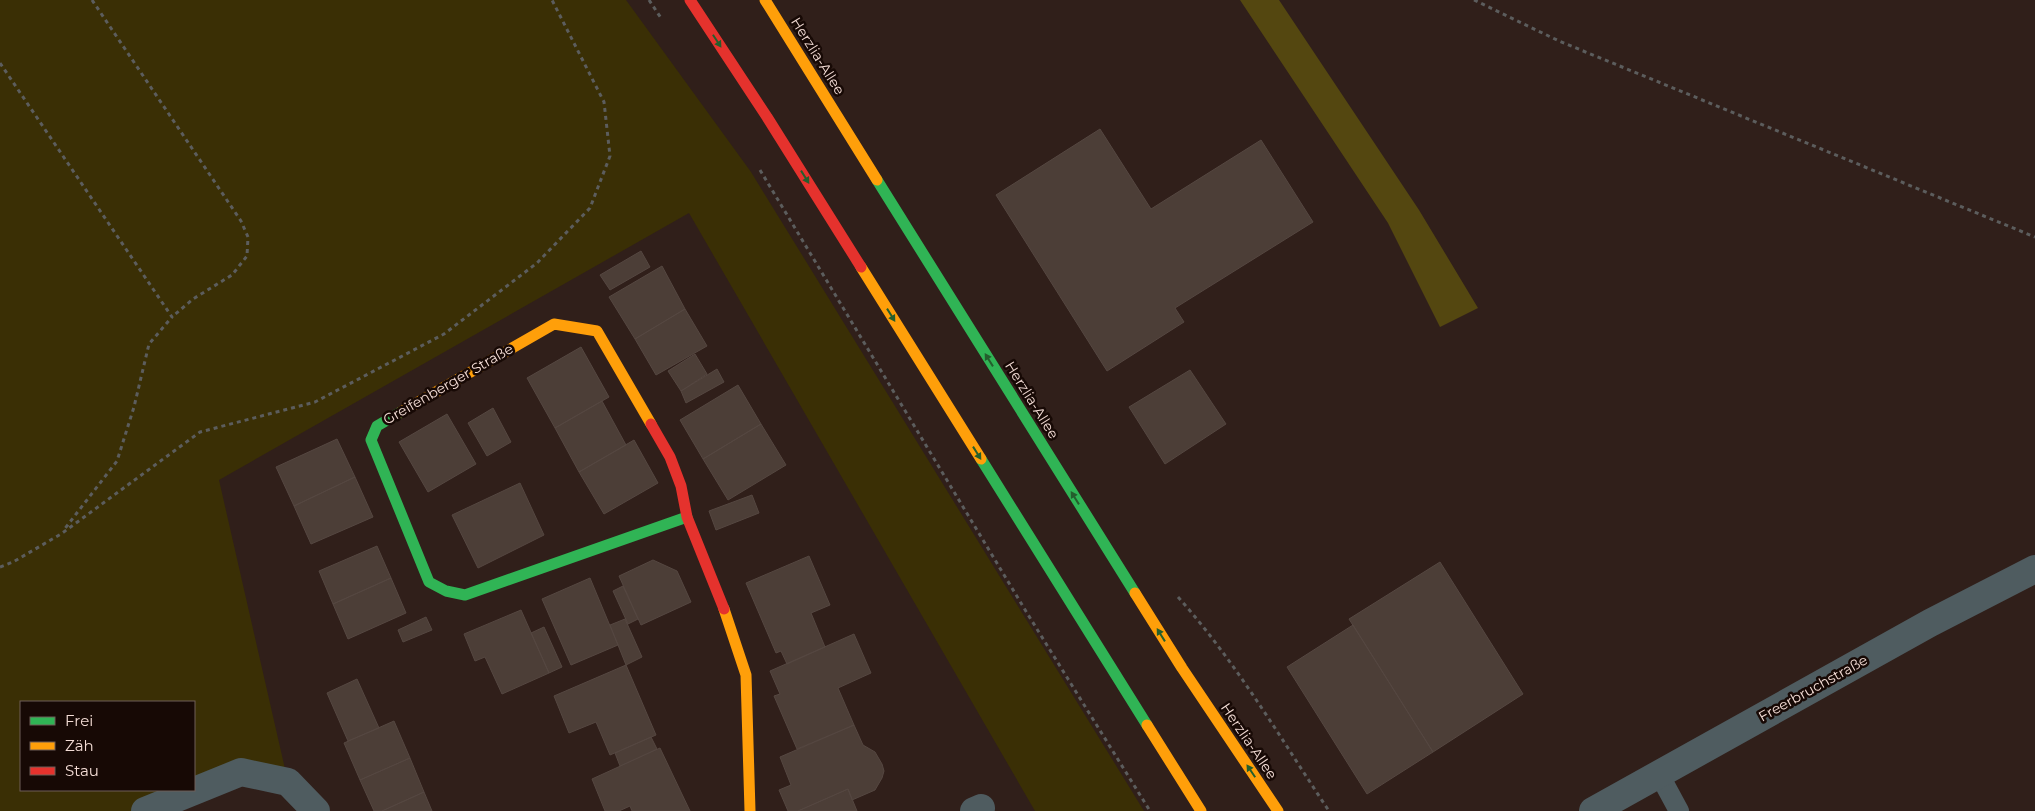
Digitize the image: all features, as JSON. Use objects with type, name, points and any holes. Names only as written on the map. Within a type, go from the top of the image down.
[{"type":"main road","points":[[690,0],[767,117],[1202,811]]},
{"type":"main road","name":"Herzlia-Allee","points":[[765,0],[1182,668],[1278,811]]},
{"type":"main road","name":"Greifenberger Straße","points":[[687,517],[465,595],[446,591],[429,582],[372,440],[377,426],[554,324],[597,331],[670,456],[681,486],[687,517],[731,627],[746,675],[750,811]]},
{"type":"street","name":"Freerbruchstraße","points":[[1594,811],[1930,623],[2035,569]]},
{"type":"street","points":[[195,791],[241,772],[288,782],[316,811]]},
{"type":"street","points":[[145,811],[194,791]]},
{"type":"lane","points":[[1659,774],[1679,811]]},
{"type":"path","points":[[61,534],[117,461],[134,407],[149,344],[172,317],[193,299],[232,276],[246,256],[248,238],[241,221],[92,0]]},
{"type":"path","points":[[0,567],[13,562],[61,534],[200,432],[315,402],[444,334],[538,263],[590,208],[610,156],[604,102],[552,0]]},
{"type":"path","points":[[649,0],[666,24]]},
{"type":"path","points":[[1474,0],[1559,41],[2035,237]]},
{"type":"path","points":[[0,63],[172,317]]},
{"type":"path","points":[[757,165],[1027,613],[1150,811]]},
{"type":"path","points":[[1174,592],[1200,622],[1244,682],[1328,811]]},
{"type":"shaded area","points":[[0,0],[626,0],[751,172],[1144,811],[1035,811],[689,213],[219,480],[288,782],[241,772],[195,791],[195,701],[20,701],[20,791],[194,791],[145,811],[0,811]]},
{"type":"shaded area","points":[[1240,0],[1279,0],[1419,210],[1478,308],[1440,327],[1388,223]]},
{"type":"building","points":[[1100,129],[1151,209],[1261,140],[1313,222],[1175,308],[1184,322],[1107,371],[996,195]]},
{"type":"building","points":[[641,251],[650,267],[610,290],[600,275]]},
{"type":"building","points":[[662,266],[685,309],[635,339],[609,297]]},
{"type":"building","points":[[685,309],[707,346],[656,375],[635,339]]},
{"type":"building","points":[[581,347],[609,397],[555,428],[527,378]]},
{"type":"building","points":[[695,354],[707,374],[681,391],[668,371]]},
{"type":"building","points":[[717,369],[724,382],[686,403],[681,391]]},
{"type":"building","points":[[1190,370],[1226,424],[1165,464],[1129,407]]},
{"type":"building","points":[[738,385],[761,424],[703,459],[680,420]]},
{"type":"building","points":[[602,401],[626,445],[579,472],[555,428]]},
{"type":"building","points":[[493,408],[511,442],[487,456],[468,423]]},
{"type":"building","points":[[447,414],[476,464],[428,492],[399,442]]},
{"type":"building","points":[[761,424],[786,465],[728,500],[703,459]]},
{"type":"building","points":[[337,439],[355,477],[294,506],[276,467]]},
{"type":"building","points":[[634,440],[658,483],[604,514],[579,472]]},
{"type":"building","points":[[355,477],[373,517],[311,544],[294,506]]},
{"type":"building","points":[[520,483],[544,535],[478,568],[452,515]]},
{"type":"building","points":[[752,495],[759,513],[716,530],[709,511]]},
{"type":"building","points":[[377,546],[391,578],[333,604],[319,571]]},
{"type":"building","points":[[809,556],[830,605],[811,613],[825,647],[787,664],[781,651],[776,653],[746,583]]},
{"type":"building","points":[[653,560],[677,571],[691,602],[641,625],[619,576]]},
{"type":"building","points":[[1440,562],[1523,694],[1433,752],[1349,619]]},
{"type":"building","points":[[391,578],[406,613],[348,639],[333,604]]},
{"type":"building","points":[[590,578],[618,645],[571,665],[542,599]]},
{"type":"building","points":[[623,586],[638,619],[628,624],[613,591]]},
{"type":"building","points":[[521,610],[549,673],[502,694],[485,657],[475,661],[464,634]]},
{"type":"building","points":[[426,617],[432,630],[403,642],[398,630]]},
{"type":"building","points":[[625,619],[642,657],[626,665],[610,625]]},
{"type":"building","points":[[1353,625],[1433,752],[1367,794],[1287,667]]},
{"type":"building","points":[[544,627],[562,667],[549,673],[531,633]]},
{"type":"building","points":[[854,634],[871,673],[838,688],[854,725],[797,749],[774,696],[780,694],[770,671]]},
{"type":"building","points":[[626,665],[656,735],[610,755],[596,722],[569,733],[554,696]]},
{"type":"building","points":[[357,679],[379,728],[348,741],[327,693]]},
{"type":"building","points":[[394,721],[410,758],[360,780],[344,743]]},
{"type":"building","points":[[854,725],[863,745],[875,752],[882,764],[884,771],[875,790],[852,800],[848,789],[798,811],[788,811],[779,790],[791,785],[780,757]]},
{"type":"building","points":[[651,737],[657,749],[620,766],[615,753]]},
{"type":"building","points":[[660,748],[690,811],[632,811],[630,806],[619,811],[605,811],[592,779]]},
{"type":"building","points":[[410,758],[424,792],[382,811],[374,811],[360,780]]},
{"type":"building","points":[[848,789],[857,811],[798,811]]},
{"type":"building","points":[[424,792],[432,811],[382,811]]},
{"type":"traffic: fast","points":[[877,180],[1135,593]]},
{"type":"traffic: fast","points":[[401,412],[377,426],[371,440],[429,582],[446,591],[465,595],[687,517]]},
{"type":"traffic: fast","points":[[981,459],[1147,725]]},
{"type":"traffic: slow","points":[[765,0],[877,180]]},
{"type":"traffic: slow","points":[[861,267],[981,459]]},
{"type":"traffic: slow","points":[[401,412],[554,324],[597,331],[651,424]]},
{"type":"traffic: slow","points":[[1135,593],[1182,668],[1278,811]]},
{"type":"traffic: slow","points":[[724,609],[746,675],[750,811]]},
{"type":"traffic: slow","points":[[1147,725],[1201,811]]},
{"type":"traffic: jam","points":[[690,0],[767,117],[861,267]]},
{"type":"traffic: jam","points":[[651,424],[670,457],[681,486],[687,517],[724,609]]}]
